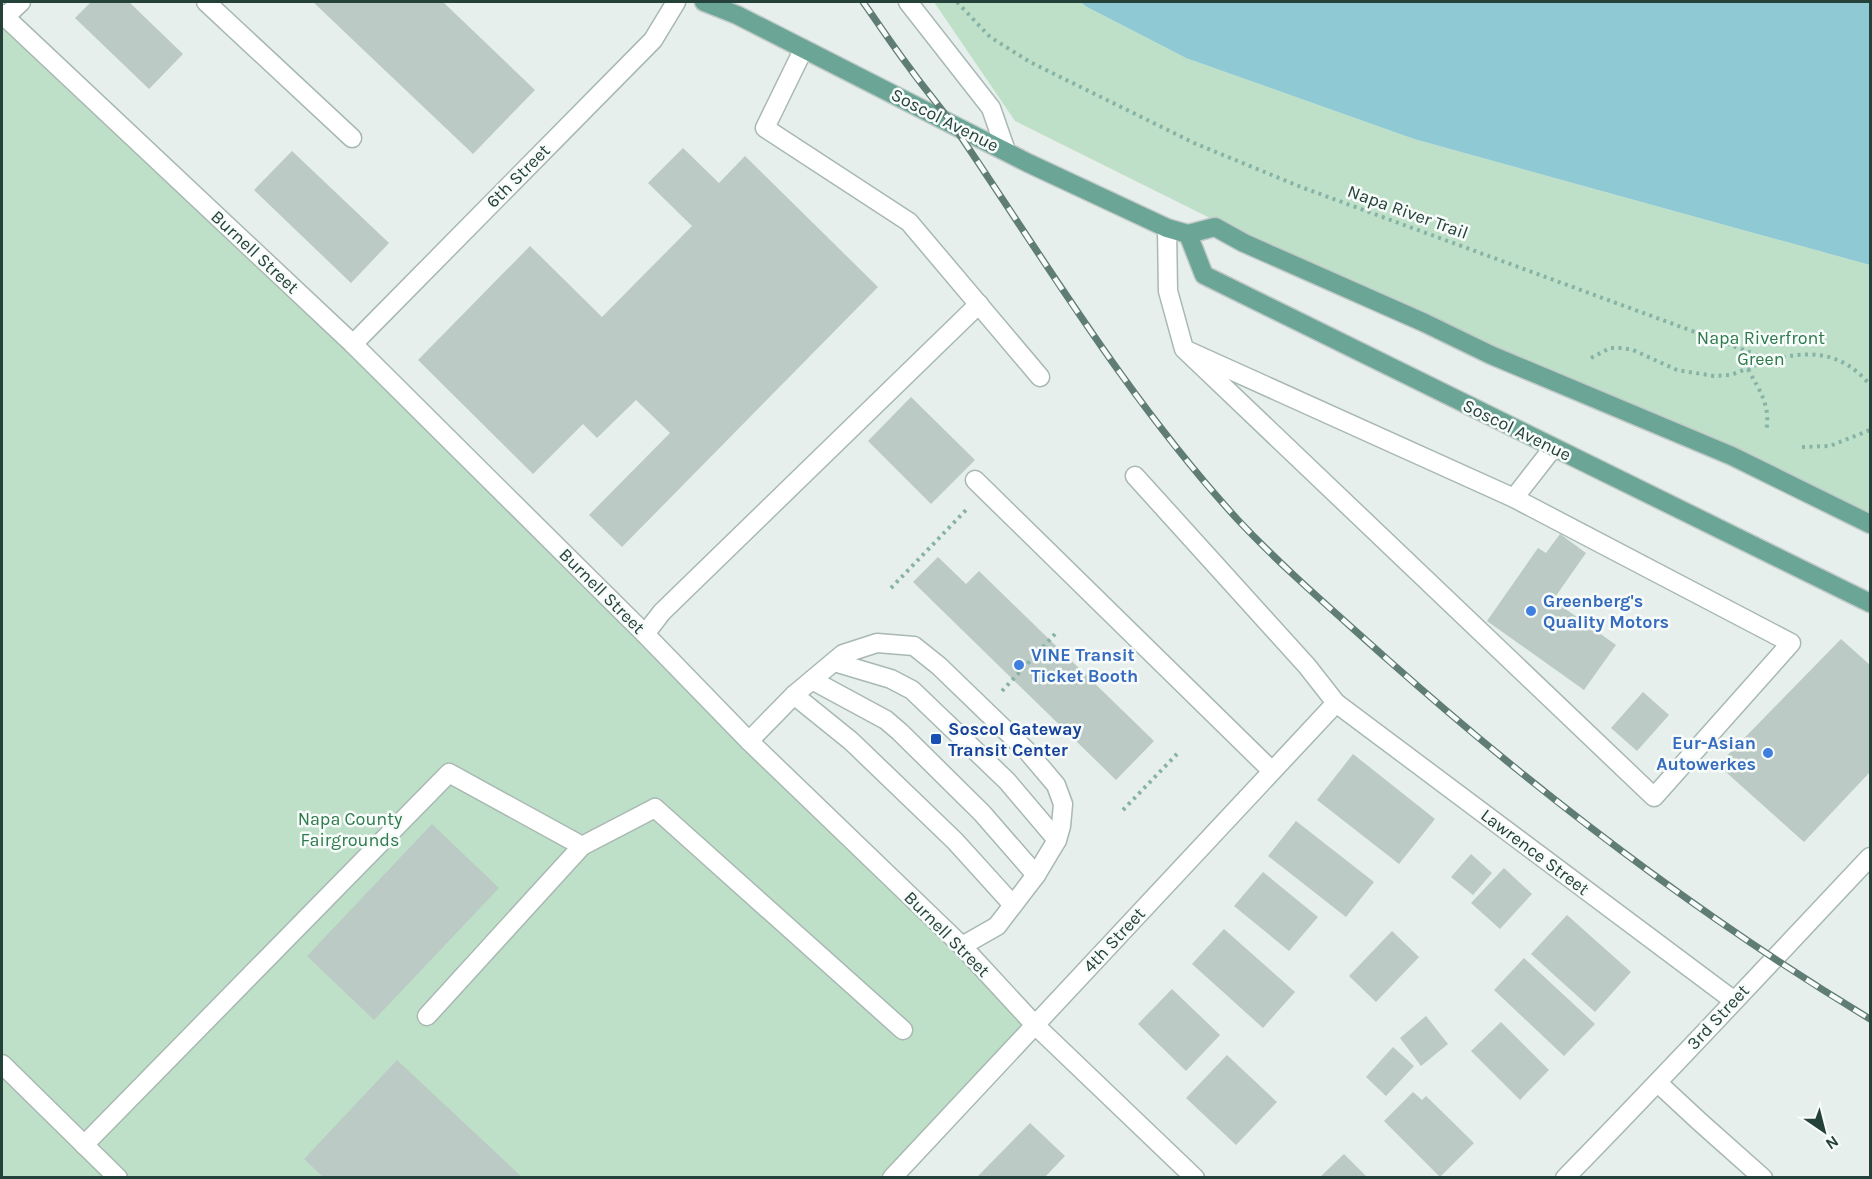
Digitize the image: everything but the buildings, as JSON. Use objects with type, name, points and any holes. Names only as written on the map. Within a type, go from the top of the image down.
[{"type":"main road","name":"Soscol Avenue","points":[[704,2],[737,15],[1006,151],[1167,228],[1188,234],[1215,227],[1244,243],[1425,323],[1491,355],[1723,452],[1870,524]]},
{"type":"main road","name":"Soscol Avenue","points":[[1188,234],[1204,274],[1870,603]]},
{"type":"street","points":[[3,16],[21,2]]},
{"type":"street","points":[[206,2],[352,138]]},
{"type":"street","name":"6th Street","points":[[353,344],[652,40],[676,2]]},
{"type":"street","points":[[908,2],[991,108],[1006,151]]},
{"type":"street","name":"Burnell Street","points":[[3,16],[353,344],[645,634],[749,741],[962,946],[1035,1025],[1194,1178]]},
{"type":"street","points":[[804,50],[765,128],[909,222],[1040,377]]},
{"type":"street","points":[[1167,228],[1168,291],[1184,349],[1654,797],[1791,643],[1514,498],[1184,349]]},
{"type":"street","points":[[645,634],[662,612],[979,304]]},
{"type":"street","points":[[1514,498],[1553,448]]},
{"type":"street","name":"Lawrence Street","points":[[1135,476],[1307,666],[1336,703],[1734,1000]]},
{"type":"street","points":[[980,485],[1272,771]]},
{"type":"street","points":[[749,741],[794,695],[843,654],[877,643],[914,646],[939,666],[1028,752],[1056,785],[1063,804],[1057,840],[1036,875],[997,926],[962,946]]},
{"type":"street","points":[[834,662],[891,679],[912,690],[1007,781],[1057,840]]},
{"type":"street","points":[[812,680],[893,726],[982,813],[1036,875]]},
{"type":"street","points":[[794,695],[851,741],[955,841],[1013,905]]},
{"type":"street","name":"4th Street","points":[[892,1178],[1336,703]]},
{"type":"street","points":[[84,1145],[449,773],[582,846]]},
{"type":"street","points":[[427,1016],[582,846],[655,808],[903,1030]]},
{"type":"street","name":"3rd Street","points":[[1566,1178],[1870,857]]},
{"type":"street","points":[[2,1064],[118,1178]]},
{"type":"street","points":[[1658,1083],[1763,1178]]},
{"type":"path","name":"Napa River Trail","points":[[957,2],[990,37],[1030,62],[1194,143],[1300,187],[1752,353],[1767,361]]},
{"type":"path","points":[[1591,358],[1610,348],[1622,348],[1644,354],[1677,370],[1697,374],[1731,375],[1767,361],[1794,354],[1823,355],[1843,361],[1857,371],[1870,385]]},
{"type":"path","points":[[1748,369],[1762,393],[1767,408],[1769,417],[1766,432]]},
{"type":"path","points":[[1802,447],[1830,446],[1870,430]]},
{"type":"path","points":[[891,588],[980,485]]},
{"type":"path","points":[[997,699],[1005,687],[1055,634]]},
{"type":"path","points":[[1123,810],[1177,754]]},
{"type":"green space","name":"Napa Riverfront Green","points":[[934,2],[1080,2],[1186,58],[1414,139],[1870,265],[1870,524],[1228,227],[1015,121]]},
{"type":"green space","name":"Napa County Fairgrounds","points":[[2,21],[353,344],[1035,1025],[892,1177],[2,1177]]},
{"type":"water","points":[[1080,2],[1870,2],[1870,265],[1414,139],[1186,58]]},
{"type":"railway","points":[[863,2],[953,125],[1123,378],[1198,474],[1238,520],[1311,591],[1387,659],[1444,709],[1561,804],[1681,895],[1743,938],[1870,1019]]},
{"type":"place","name":"Greenberg's Quality Motors","points":[[1531,611]]},
{"type":"place","name":"VINE Transit Ticket Booth","points":[[1019,665]]},
{"type":"place","name":"Soscol Gateway Transit Center","points":[[936,739]]},
{"type":"place","name":"Eur-Asian Autowerkes","points":[[1768,753]]}]
